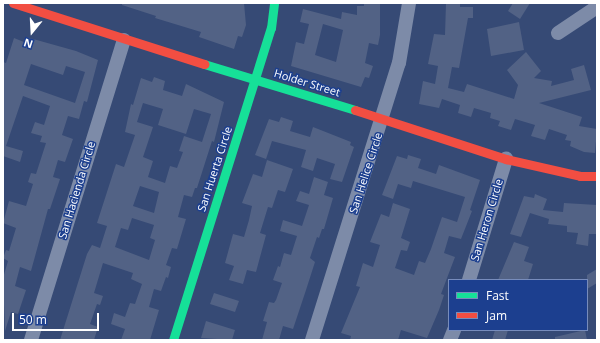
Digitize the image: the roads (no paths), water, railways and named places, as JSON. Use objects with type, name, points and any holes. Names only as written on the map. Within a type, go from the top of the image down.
[{"type":"street","name":"Holder Street","points":[[13,3],[124,40],[383,118],[506,159],[580,176],[597,176]]},
{"type":"street","name":"San Huerta Circle","points":[[174,340],[256,80],[271,28],[274,3]]},
{"type":"street","name":"San Helice Circle","points":[[312,340],[383,118],[399,63],[409,3]]},
{"type":"street","points":[[558,33],[597,7]]},
{"type":"street","name":"San Hacienda Circle","points":[[31,340],[124,40]]},
{"type":"street","name":"San Heron Circle","points":[[469,279],[506,159]]}]
